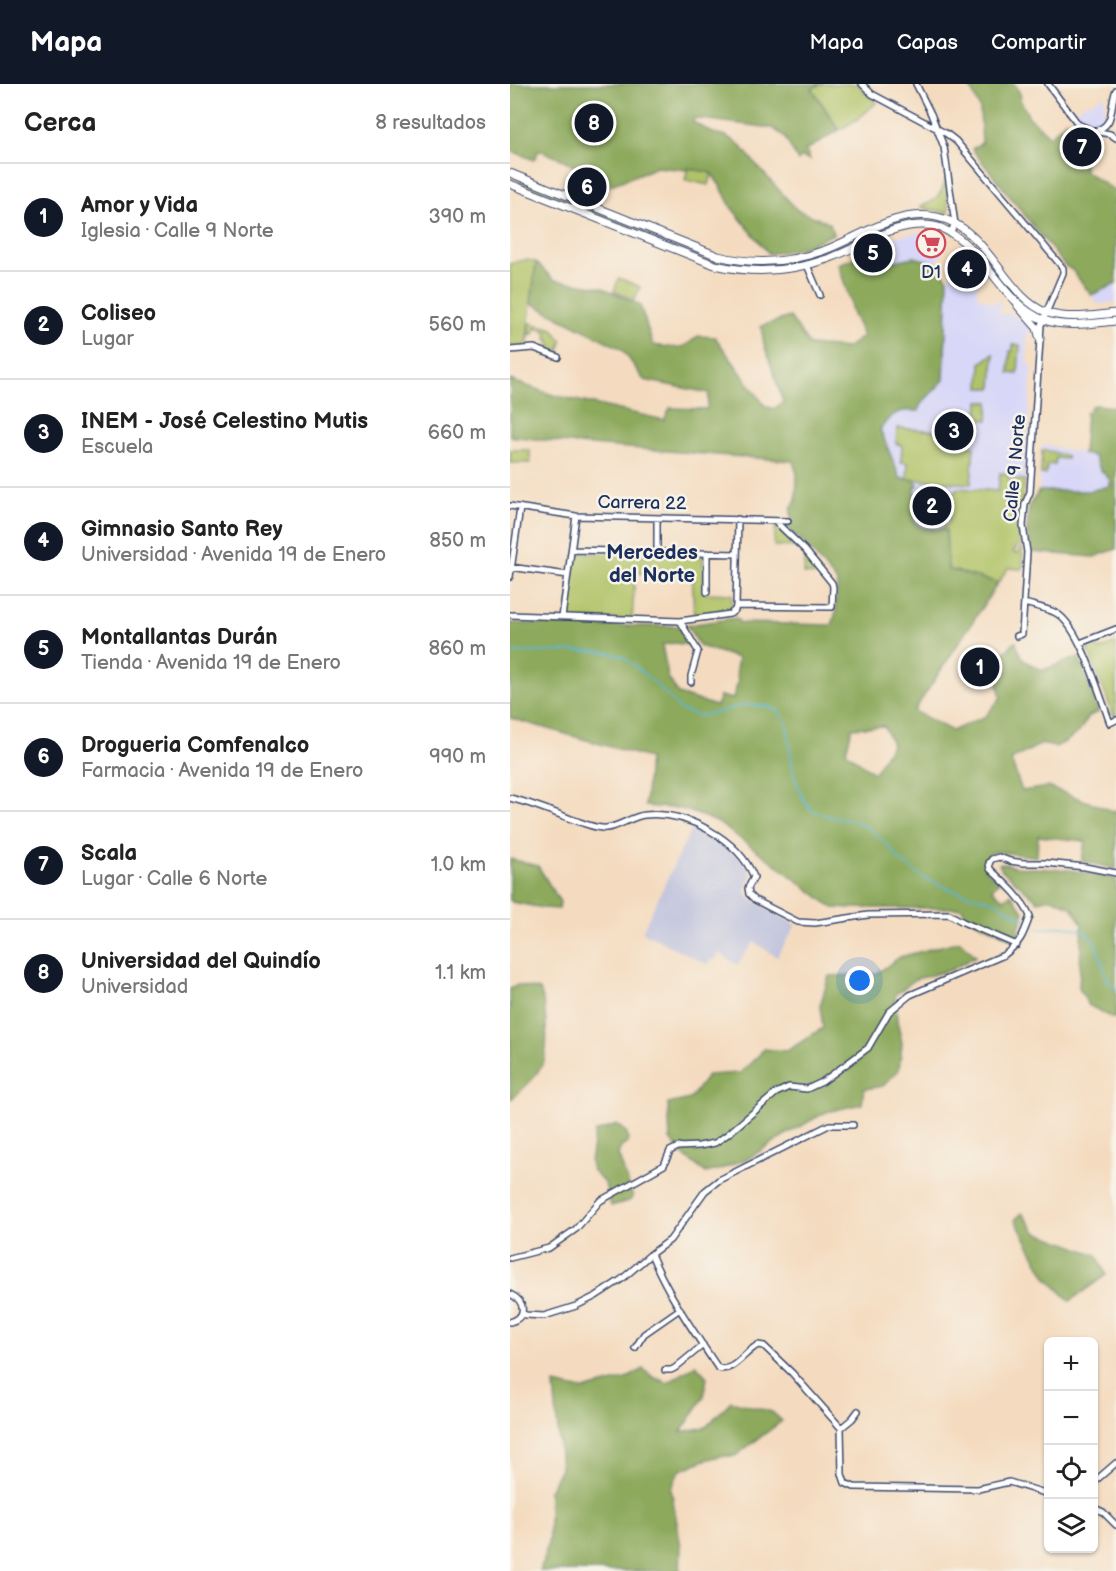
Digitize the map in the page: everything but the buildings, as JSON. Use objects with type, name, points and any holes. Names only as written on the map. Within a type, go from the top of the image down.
[{"type":"main road","points":[[510,173],[718,255],[750,261],[770,262],[825,250],[895,219],[920,215],[944,219],[967,232],[985,249],[1013,285],[1045,316],[1081,317],[1116,313]]},
{"type":"main road","points":[[510,184],[715,265],[749,271],[770,272],[829,259],[897,228],[920,225],[939,227],[960,239],[978,255],[1037,328],[1040,339]]},
{"type":"main road","points":[[1014,299],[1045,316],[1071,324],[1116,321]]},
{"type":"street","points":[[862,84],[872,94],[938,130]]},
{"type":"street","points":[[916,84],[944,147],[955,224],[950,233]]},
{"type":"street","points":[[1048,84],[1078,124],[1116,138]]},
{"type":"street","points":[[1093,131],[1104,128],[1109,120],[1115,88]]},
{"type":"street","points":[[1115,88],[1116,98]]},
{"type":"street","name":"Calle 9 Norte","points":[[938,130],[956,141],[1063,268],[1063,273],[1041,325],[1030,492],[1025,504],[1023,526],[1027,552],[1022,634],[1017,636]]},
{"type":"street","points":[[807,265],[820,295]]},
{"type":"street","points":[[510,350],[534,348],[558,357]]},
{"type":"street","name":"Carrera 22","points":[[510,506],[576,516],[788,521]]},
{"type":"street","points":[[510,577],[519,508]]},
{"type":"street","points":[[562,617],[576,516]]},
{"type":"street","points":[[657,518],[657,552]]},
{"type":"street","points":[[510,615],[680,621],[730,614],[736,606],[738,519]]},
{"type":"street","points":[[736,606],[832,607],[832,583],[805,550],[775,521]]},
{"type":"street","points":[[572,550],[737,554]]},
{"type":"street","points":[[707,553],[707,592]]},
{"type":"street","points":[[510,567],[568,575]]},
{"type":"street","points":[[1024,603],[1056,612],[1065,621],[1080,643],[1113,722]]},
{"type":"street","points":[[680,621],[698,651],[691,682]]},
{"type":"street","points":[[1080,643],[1116,629]]},
{"type":"street","points":[[510,798],[602,828],[610,828],[637,816],[657,814],[693,822],[736,849],[754,877],[748,888],[749,894],[755,900],[798,922],[815,923],[868,915],[949,914],[1017,945]]},
{"type":"street","points":[[510,1258],[549,1248],[576,1229],[600,1201],[664,1165],[670,1151],[678,1146],[715,1143],[776,1093],[789,1087],[807,1089],[822,1082],[868,1048],[890,1012],[910,995],[1004,955],[1017,945],[1030,916],[1026,907],[990,869],[989,863],[992,859],[999,857],[1024,863],[1085,867],[1116,873]]},
{"type":"street","points":[[522,1313],[544,1316],[576,1306],[596,1296],[622,1279],[670,1240],[705,1191],[719,1180],[829,1125],[853,1125]]},
{"type":"street","points":[[651,1254],[680,1309],[718,1368],[723,1370],[729,1368],[753,1347],[764,1346],[792,1373],[840,1428],[842,1474],[845,1483],[854,1487],[978,1489],[1009,1482],[1044,1493]]},
{"type":"street","points":[[510,1294],[522,1303],[522,1313],[519,1318],[510,1322]]},
{"type":"street","points":[[634,1348],[644,1334],[680,1309]]},
{"type":"street","points":[[666,1370],[675,1368],[703,1346]]},
{"type":"street","points":[[840,1428],[858,1411]]},
{"type":"street","points":[[1098,1479],[1116,1463]]},
{"type":"street","points":[[1098,1510],[1116,1525]]},
{"type":"shaded area","points":[[1104,95],[1104,115],[1100,123],[1092,126],[1081,121],[1074,111]]},
{"type":"shaded area","points":[[919,232],[949,241],[936,263],[919,257],[895,261],[885,255],[866,256],[863,250],[898,236]]},
{"type":"shaded area","points":[[958,248],[975,262],[983,273],[976,290],[978,291],[977,296],[995,304],[998,300],[1002,304],[999,307],[999,314],[1010,313],[1029,325],[1031,330],[1027,335],[1027,361],[1032,366],[1024,489],[1017,492],[1013,552],[1016,555],[998,583],[948,569],[940,530],[922,528],[914,521],[915,488],[900,479],[879,429],[891,414],[910,410],[920,405],[944,380],[948,279],[957,266],[949,260]]},
{"type":"shaded area","points":[[1116,284],[1116,302],[1098,304],[1091,295]]},
{"type":"shaded area","points":[[1042,444],[1094,456],[1100,469],[1110,480],[1110,486],[1089,491],[1039,491]]},
{"type":"shaded area","points":[[693,825],[730,849],[748,867],[751,876],[745,890],[750,898],[796,925],[777,957],[754,942],[737,965],[719,953],[715,961],[710,959],[708,965],[642,932]]},
{"type":"green space","points":[[510,84],[821,84],[812,89],[839,130],[806,150],[810,160],[801,157],[798,161],[784,136],[772,128],[694,118],[693,122],[739,144],[797,210],[830,223],[833,234],[802,248],[769,254],[731,207],[711,173],[688,168],[687,170],[657,167],[606,187],[564,160],[539,150],[534,160],[512,151],[510,154]]},
{"type":"green space","points":[[821,84],[858,84],[869,97],[877,102],[858,119],[839,130],[812,88]]},
{"type":"green space","points":[[969,84],[1015,84],[1029,117],[1050,136],[1066,121],[1080,133],[1073,159],[1084,162],[1085,171],[1115,191],[1116,284],[1091,295],[1072,270],[1065,266],[972,149],[982,143],[980,109]]},
{"type":"green space","points":[[688,168],[712,173],[709,185],[685,180]]},
{"type":"green space","points":[[946,179],[948,214],[922,208],[921,206],[938,197]]},
{"type":"green space","points":[[521,181],[661,236],[659,240],[519,185]]},
{"type":"green space","points":[[930,218],[894,226],[808,262],[769,267],[729,265],[729,261],[762,265],[809,258],[840,247],[893,222]]},
{"type":"green space","points":[[885,255],[895,261],[914,257],[936,263],[948,279],[944,380],[920,405],[919,411],[896,413],[880,429],[900,478],[915,480],[918,485],[915,488],[914,521],[923,528],[946,530],[948,569],[998,583],[914,711],[952,731],[986,716],[1001,697],[998,686],[998,661],[1016,642],[1025,660],[1043,670],[1079,657],[1099,712],[1089,716],[1079,732],[1065,742],[1055,747],[1041,744],[1011,760],[1022,791],[1048,787],[1113,811],[1116,810],[1116,869],[1082,861],[1085,841],[1038,836],[1037,857],[993,852],[984,860],[986,870],[999,882],[992,889],[1003,899],[1011,894],[1024,912],[1016,938],[1010,938],[966,917],[962,908],[833,908],[717,822],[683,809],[645,806],[649,758],[510,718],[510,623],[679,627],[691,644],[662,645],[668,677],[678,694],[716,706],[720,696],[733,699],[738,681],[736,670],[738,658],[700,646],[688,625],[736,618],[740,623],[832,625],[836,612],[837,582],[805,544],[782,524],[788,524],[791,521],[791,508],[796,501],[797,474],[793,461],[578,444],[510,436],[510,380],[553,395],[664,420],[670,408],[707,409],[709,393],[644,380],[622,349],[531,303],[536,262],[554,280],[601,287],[640,305],[653,345],[677,348],[686,345],[698,336],[715,337],[765,406],[774,409],[783,402],[764,344],[761,326],[790,317],[809,345],[847,348],[863,336],[851,310],[851,303],[838,264],[857,257]],"holes":[[[884,726],[892,744],[874,773],[846,752],[852,728]]]},
{"type":"green space","points":[[527,260],[536,262],[526,345],[510,347],[510,264]]},
{"type":"green space","points":[[619,278],[640,287],[634,300],[614,291]]},
{"type":"green space","points":[[530,323],[553,329],[562,341],[559,353],[550,351],[552,346],[549,344],[550,340],[546,339],[547,332],[535,328],[533,334],[530,333],[528,341]]},
{"type":"green space","points":[[1013,345],[1020,345],[1018,374],[1009,373],[1010,351],[1013,351]]},
{"type":"green space","points":[[993,354],[992,388],[980,388],[981,363]]},
{"type":"green space","points":[[979,401],[989,402],[988,420],[978,419]]},
{"type":"green space","points":[[1094,405],[1116,407],[1116,549],[1094,557],[1032,552],[1027,532],[1029,506],[1039,491],[1089,491],[1110,486],[1110,480],[1100,469],[1094,456],[1083,454],[1086,412],[1089,412],[1090,407]]},
{"type":"green space","points":[[897,428],[954,432],[953,445],[974,446],[971,484],[907,479],[908,463],[901,462],[902,445],[896,444]]},
{"type":"green space","points":[[510,450],[530,450],[530,463],[510,463]]},
{"type":"green space","points":[[1042,451],[1067,456],[1067,459],[1056,458],[1055,465],[1047,464],[1046,474],[1041,474]]},
{"type":"green space","points":[[1000,473],[1008,474],[1008,479],[1025,480],[1019,520],[1021,542],[1013,552],[1017,554],[1022,546],[1023,567],[1021,569],[1008,568],[998,583],[948,569],[946,530],[940,530],[949,522],[950,492],[957,491],[957,488],[998,491]]},
{"type":"green space","points":[[775,527],[795,545],[794,547],[774,546]]},
{"type":"green space","points":[[578,553],[703,555],[705,593],[732,594],[732,604],[730,609],[699,616],[694,614],[692,572],[635,573],[632,620],[571,620],[568,613],[574,556]]},
{"type":"green space","points":[[805,555],[822,574],[821,575],[804,574]]},
{"type":"green space","points":[[1116,643],[1115,716],[1087,647],[1094,644],[1099,650]]},
{"type":"green space","points":[[510,859],[538,866],[560,902],[559,909],[543,908],[510,900]]},
{"type":"green space","points":[[999,864],[1016,867],[1070,870],[1116,879],[1116,1018],[1088,1005],[1079,988],[1082,924],[1072,907],[1052,898],[1038,901],[1002,870]]},
{"type":"green space","points":[[960,941],[976,956],[951,970],[916,979],[895,995],[902,1043],[899,1070],[883,1086],[864,1089],[862,1104],[826,1112],[749,1158],[706,1173],[684,1156],[670,1139],[668,1104],[690,1099],[708,1075],[740,1073],[763,1049],[787,1051],[823,1028],[820,1006],[829,976],[876,974],[900,957]]},
{"type":"green space","points":[[517,985],[540,990],[545,1017],[546,1049],[542,1065],[535,1075],[510,1100],[510,989]]},
{"type":"green space","points":[[616,1125],[624,1129],[628,1136],[628,1143],[621,1147],[618,1154],[633,1197],[629,1201],[611,1206],[605,1184],[592,1170],[590,1162],[595,1132]]},
{"type":"green space","points":[[1022,1213],[1036,1232],[1097,1255],[1106,1275],[1070,1301],[1046,1277],[1015,1220]]},
{"type":"green space","points":[[696,1365],[707,1377],[704,1397],[681,1432],[706,1427],[731,1401],[772,1412],[782,1421],[735,1456],[720,1456],[679,1471],[671,1489],[681,1547],[680,1571],[540,1571],[549,1539],[549,1491],[561,1468],[554,1384],[583,1390],[626,1379],[643,1369],[653,1377],[668,1383]]},
{"type":"waterway","points":[[510,654],[607,652],[624,657],[656,684],[681,710],[699,716],[743,705],[766,706],[779,711],[787,725],[794,776],[803,799],[811,810],[831,817],[855,821],[868,828],[889,846],[898,859],[924,878],[947,888],[994,901],[1026,920]]},
{"type":"waterway","points":[[1030,922],[1040,929],[1065,926],[1084,931],[1095,942],[1108,981],[1116,989]]},
{"type":"place","name":"Universidad del Quindío","points":[[594,123]]},
{"type":"place","name":"Scala","points":[[1082,147]]},
{"type":"place","name":"Drogueria Comfenalco","points":[[587,187]]},
{"type":"place","name":"D1","points":[[931,243]]},
{"type":"place","name":"Montallantas Durán","points":[[873,253]]},
{"type":"place","name":"Gimnasio Santo Rey","points":[[967,269]]},
{"type":"place","name":"INEM - José Celestino Mutis","points":[[954,431]]},
{"type":"place","name":"Coliseo","points":[[932,506]]},
{"type":"place","name":"Amor y Vida","points":[[980,667]]},
{"type":"district","name":"Mercedes del Norte","points":[[652,564]]}]
